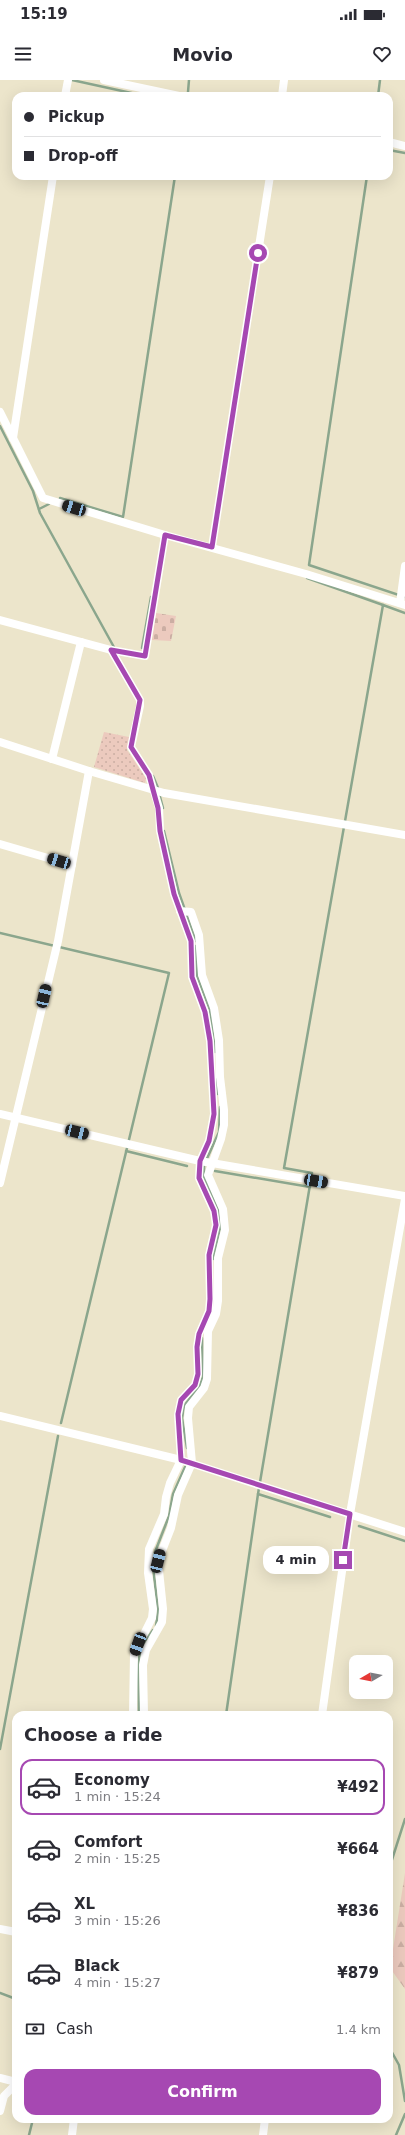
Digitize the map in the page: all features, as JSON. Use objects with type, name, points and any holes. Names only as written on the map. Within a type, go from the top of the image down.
[{"type":"street","points":[[66,92],[68,80]]},
{"type":"street","points":[[104,80],[160,92]]},
{"type":"street","points":[[282,92],[284,80]]},
{"type":"street","points":[[393,143],[405,146]]},
{"type":"street","points":[[13,438],[52,180]]},
{"type":"street","points":[[212,547],[269,180]]},
{"type":"street","points":[[0,412],[43,498],[165,535],[306,574],[402,604],[401,591],[405,566]]},
{"type":"street","points":[[0,620],[115,651],[145,656],[165,535]]},
{"type":"street","points":[[52,759],[81,642]]},
{"type":"street","points":[[115,651],[140,700],[131,747],[149,775],[158,808],[160,831],[180,911],[191,941],[192,977],[205,1012],[210,1041],[214,1114],[209,1141],[200,1161],[199,1178],[214,1211],[216,1225],[209,1255],[209,1311],[199,1334],[197,1347],[198,1374],[195,1385],[181,1400],[178,1414],[181,1460],[170,1483],[166,1497],[164,1514],[149,1550],[148,1574],[153,1609],[152,1618],[134,1654],[132,1711]]},
{"type":"street","points":[[0,742],[89,771],[164,793],[405,835]]},
{"type":"street","points":[[0,1183],[58,941],[89,771]]},
{"type":"street","points":[[0,844],[72,865]]},
{"type":"street","points":[[144,1711],[143,1665],[146,1650],[162,1622],[163,1609],[158,1561],[171,1528],[178,1495],[192,1463],[188,1418],[189,1407],[204,1388],[207,1379],[208,1331],[216,1314],[218,1301],[218,1258],[225,1230],[223,1210],[208,1175],[221,1139],[224,1125],[219,1040],[214,1008],[202,975],[199,934],[191,912],[180,911]]},
{"type":"street","points":[[0,1114],[211,1164],[405,1196]]},
{"type":"street","points":[[323,1711],[350,1514],[405,1199]]},
{"type":"street","points":[[0,1416],[192,1463],[405,1532]]},
{"type":"street","points":[[0,1929],[12,1931]]},
{"type":"street","points":[[0,2078],[12,2082]]},
{"type":"street","points":[[0,2111],[4,2096],[12,2087]]},
{"type":"street","points":[[72,2135],[74,2123]]},
{"type":"street","points":[[263,2135],[264,2123]]},
{"type":"green space","points":[[156,613],[176,616],[171,641],[152,640]]},
{"type":"green space","points":[[104,732],[129,737],[127,750],[146,778],[145,783],[94,767]]},
{"type":"green space","points":[[405,1873],[405,1989],[393,1972],[393,1949]]},
{"type":"waterway","points":[[72,80],[127,92]]},
{"type":"waterway","points":[[188,92],[189,80]]},
{"type":"waterway","points":[[378,92],[380,80]]},
{"type":"waterway","points":[[393,151],[405,153]]},
{"type":"waterway","points":[[60,498],[123,517],[174,180]]},
{"type":"waterway","points":[[366,180],[309,565],[405,597]]},
{"type":"waterway","points":[[0,426],[33,491],[40,513],[115,649]]},
{"type":"waterway","points":[[39,509],[49,504]]},
{"type":"waterway","points":[[307,578],[383,605]]},
{"type":"waterway","points":[[142,648],[151,597]]},
{"type":"waterway","points":[[330,1517],[258,1494],[312,1173],[284,1168],[383,605],[405,613]]},
{"type":"waterway","points":[[153,776],[158,788]]},
{"type":"waterway","points":[[159,793],[163,808]]},
{"type":"waterway","points":[[164,831],[179,893],[196,941]]},
{"type":"waterway","points":[[0,933],[169,973],[61,1423]]},
{"type":"waterway","points":[[196,946],[197,976],[210,1010],[215,1052]]},
{"type":"waterway","points":[[216,1079],[218,1094]]},
{"type":"waterway","points":[[213,1259],[220,1228],[218,1210],[204,1177],[204,1165],[219,1132],[220,1107]]},
{"type":"waterway","points":[[126,1151],[187,1166]]},
{"type":"waterway","points":[[215,1171],[310,1187]]},
{"type":"waterway","points":[[187,1448],[182,1418],[184,1406],[200,1385],[203,1377],[202,1338]]},
{"type":"waterway","points":[[0,1749],[58,1436]]},
{"type":"waterway","points":[[156,1626],[158,1611],[153,1566],[155,1552],[169,1516],[173,1494],[185,1467]]},
{"type":"waterway","points":[[227,1711],[258,1494]]},
{"type":"waterway","points":[[359,1526],[405,1541]]},
{"type":"waterway","points":[[139,1711],[138,1665],[141,1647],[153,1630]]},
{"type":"waterway","points":[[393,1856],[405,1819]]},
{"type":"waterway","points":[[0,1993],[12,1998]]},
{"type":"waterway","points":[[393,2054],[399,2065],[405,2101]]},
{"type":"waterway","points":[[396,2135],[405,2114]]},
{"type":"waterway","points":[[29,2135],[32,2123]]},
{"type":"route","points":[[258,253],[212,547],[165,535],[145,656],[111,650],[140,700],[131,747],[149,775],[158,808],[160,831],[174,894],[191,941],[192,977],[205,1012],[210,1041],[214,1114],[209,1141],[200,1161],[199,1178],[214,1211],[216,1225],[209,1255],[209,1311],[199,1334],[197,1347],[198,1374],[195,1385],[181,1400],[178,1414],[181,1460],[350,1514],[343,1560]]}]
